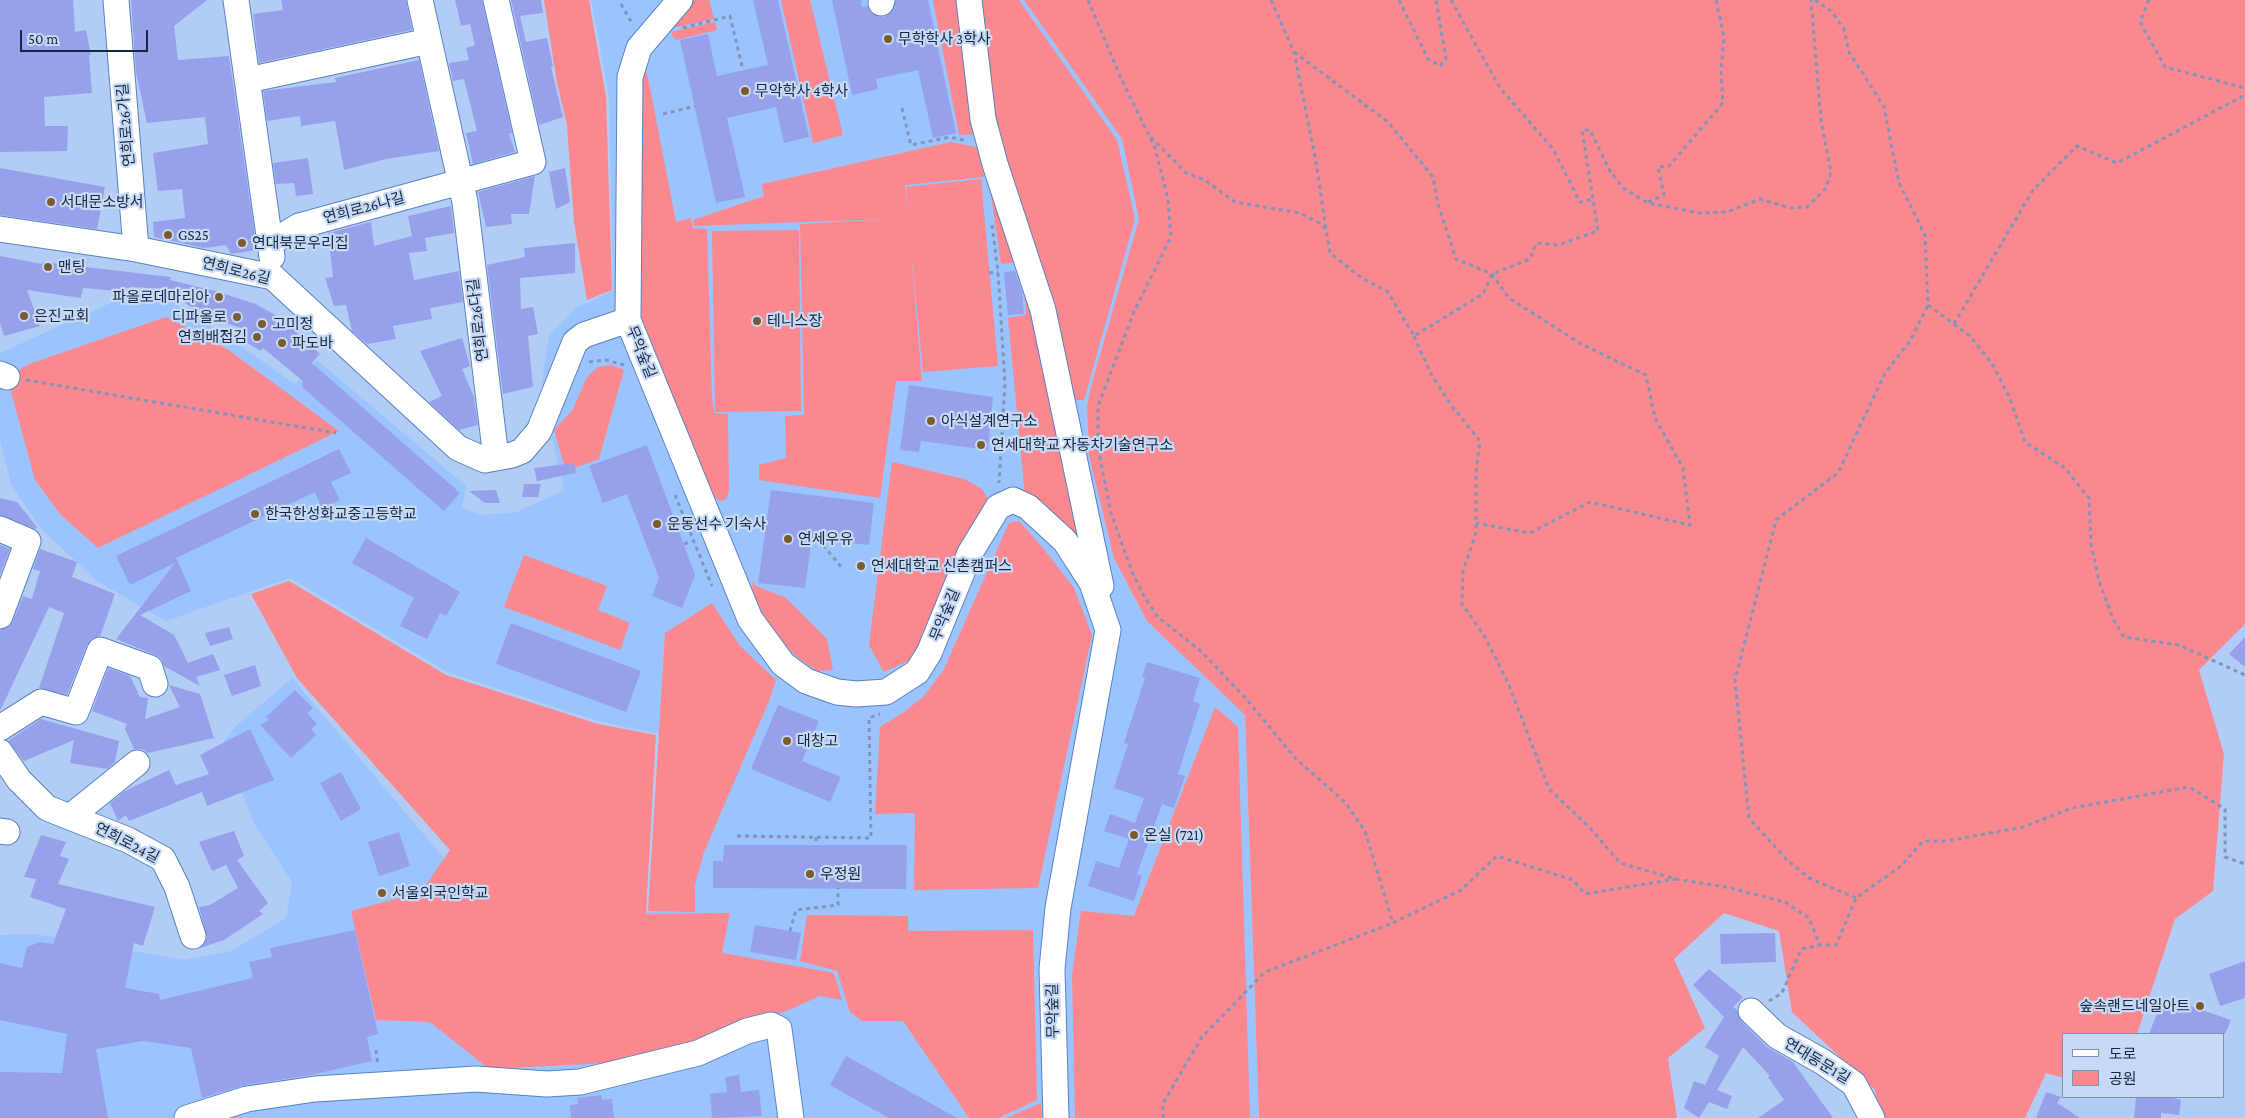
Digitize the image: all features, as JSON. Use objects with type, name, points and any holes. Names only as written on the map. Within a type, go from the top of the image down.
[{"type":"street","name":"연희로26가길","points":[[116,0],[136,249]]},
{"type":"street","points":[[236,0],[272,242],[272,277]]},
{"type":"street","name":"연희로26다길","points":[[420,0],[465,202],[496,458]]},
{"type":"street","points":[[460,182],[533,162],[496,0]]},
{"type":"street","points":[[628,320],[630,77],[639,48],[680,0]]},
{"type":"street","points":[[969,0],[983,119],[1043,310],[1102,592],[1095,593]]},
{"type":"street","points":[[248,80],[429,41]]},
{"type":"street","name":"연희로26나길","points":[[272,242],[298,226],[460,182]]},
{"type":"street","name":"연희로26길","points":[[0,229],[136,249],[272,277],[458,448],[485,460],[496,458]]},
{"type":"street","name":"무악숲길","points":[[496,458],[522,451],[539,431],[569,352],[575,342],[584,335],[628,320],[750,619],[784,664],[806,680],[837,692],[856,694],[886,692],[917,672],[929,653],[970,553],[998,507],[1013,500],[1022,503],[1065,541],[1092,583],[1108,630],[1058,908],[1052,969],[1056,1118]]},
{"type":"street","points":[[0,529],[28,541],[0,616]]},
{"type":"street","points":[[0,728],[41,702],[76,712],[100,650],[150,668],[155,684]]},
{"type":"street","name":"연희로24길","points":[[0,752],[19,780],[47,808],[128,840],[163,859],[177,887],[193,936]]},
{"type":"street","name":"연희로24길","points":[[70,817],[137,764]]},
{"type":"street","name":"연대동문1길","points":[[1751,1011],[1777,1036],[1823,1062],[1854,1084],[1872,1118]]},
{"type":"street","points":[[186,1118],[247,1099],[315,1089],[476,1079],[547,1084],[580,1082],[698,1054],[747,1031],[771,1025],[779,1029],[792,1118]]},
{"type":"path","points":[[1088,0],[1120,76],[1155,148],[1168,199],[1171,237],[1133,314],[1098,406],[1098,448],[1111,513],[1132,572],[1144,598],[1158,618],[1202,652],[1248,701],[1296,759],[1345,802],[1365,831],[1393,923]]},
{"type":"path","points":[[1271,0],[1294,52],[1316,162],[1330,253],[1363,280],[1387,291],[1414,336],[1430,372],[1451,405],[1480,441],[1476,473],[1476,533],[1463,571],[1462,604],[1485,637],[1509,684],[1549,789],[1590,828],[1620,863],[1676,878],[1731,888],[1785,902],[1809,918],[1820,945]]},
{"type":"path","points":[[1399,0],[1428,59],[1440,66],[1446,59],[1436,0]]},
{"type":"path","points":[[1451,0],[1500,88],[1553,148],[1580,202],[1594,198]]},
{"type":"path","points":[[1648,202],[1664,194],[1658,167],[1669,166],[1723,103],[1721,71],[1724,37],[1716,0]]},
{"type":"path","points":[[1414,336],[1483,294],[1492,274],[1530,259],[1536,243],[1558,244],[1598,231],[1582,130],[1590,130],[1599,152],[1623,188],[1648,202],[1699,213],[1727,212],[1760,199],[1790,208],[1807,207],[1826,188],[1831,172],[1821,120],[1813,0]]},
{"type":"path","points":[[1813,0],[1831,11],[1844,29],[1849,52],[1884,107],[1899,183],[1925,236],[1928,305],[1910,341],[1885,374],[1838,473],[1776,520],[1735,680],[1749,818],[1787,860],[1809,878],[1856,898]]},
{"type":"path","points":[[2149,0],[2140,22],[2165,67],[2245,88]]},
{"type":"path","points":[[621,4],[635,28]]},
{"type":"path","points":[[681,28],[730,16],[744,70]]},
{"type":"path","points":[[1294,52],[1388,122],[1432,177],[1438,204],[1456,259],[1492,274],[1509,298],[1581,344],[1646,375],[1654,418],[1683,468],[1690,525],[1590,502],[1530,533],[1476,523]]},
{"type":"path","points":[[1954,324],[2033,190],[2077,146],[2117,163],[2245,95]]},
{"type":"path","points":[[663,114],[695,106]]},
{"type":"path","points":[[902,108],[911,145],[950,137],[990,146]]},
{"type":"path","points":[[1149,135],[1186,173],[1205,180],[1235,202],[1300,213],[1326,229]]},
{"type":"path","points":[[991,219],[998,272],[1005,383],[1000,481],[996,488]]},
{"type":"path","points":[[989,273],[998,272]]},
{"type":"path","points":[[1928,305],[1970,336],[1993,365],[2010,399],[2025,442],[2065,468],[2089,498],[2091,544],[2099,580],[2113,619],[2124,637],[2180,645],[2245,675]]},
{"type":"path","points":[[3,376],[336,433]]},
{"type":"path","points":[[818,538],[842,568]]},
{"type":"path","points":[[684,544],[692,540],[702,564]]},
{"type":"path","points":[[737,836],[871,838],[869,718]]},
{"type":"path","points":[[1751,1011],[1782,993],[1802,949],[1820,945],[1836,945],[1856,898],[1900,866],[1923,841],[1947,841],[2023,826],[2072,808],[2189,787],[2225,809],[2225,857],[2245,864]]},
{"type":"path","points":[[816,837],[816,845]]},
{"type":"path","points":[[1163,1118],[1163,1104],[1202,1037],[1264,972],[1393,923],[1461,890],[1497,856],[1573,880],[1585,894],[1676,878]]},
{"type":"path","points":[[790,931],[796,910],[838,905],[838,888]]},
{"type":"shaded area","name":"연세대학교 신촌캠퍼스","points":[[591,0],[1024,0],[1122,139],[1139,219],[1091,386],[1087,406],[1089,456],[1114,558],[1147,621],[1245,715],[1259,1118],[0,1118],[0,935],[35,934],[184,960],[231,951],[286,918],[292,882],[255,825],[222,744],[236,726],[292,678],[518,946],[676,903],[664,735],[601,722],[449,673],[290,578],[166,621],[97,581],[41,529],[11,484],[0,440],[0,353],[139,290],[169,294],[180,308],[225,335],[295,384],[317,360],[466,486],[462,508],[481,515],[517,512],[564,490],[550,429],[542,407],[542,383],[549,336],[575,308],[613,291],[609,96]]},
{"type":"green space","points":[[544,0],[589,0],[606,97],[612,290],[587,300],[574,222],[567,125],[557,83]]},
{"type":"green space","points":[[694,0],[709,0],[714,19],[673,28]]},
{"type":"green space","points":[[781,0],[810,0],[843,135],[813,143]]},
{"type":"green space","points":[[933,0],[960,0],[978,134],[959,135]]},
{"type":"green space","points":[[974,0],[1019,0],[1117,140],[1135,219],[1084,400],[1066,400],[987,118]]},
{"type":"green space","points":[[1024,0],[2245,0],[2245,624],[2199,670],[2224,754],[2213,891],[2175,919],[2137,1033],[2062,1033],[2062,1077],[2046,1073],[2025,1118],[1880,1118],[1875,1090],[1792,1012],[1779,931],[1724,913],[1674,959],[1705,1028],[1668,1058],[1677,1118],[1259,1118],[1245,715],[1147,621],[1114,558],[1089,456],[1087,406],[1091,386],[1139,219],[1122,139]]},
{"type":"green space","points":[[715,22],[717,30],[676,40],[672,35],[672,32]]},
{"type":"green space","points":[[644,65],[676,222],[691,218],[693,228],[707,229],[712,397],[714,413],[728,414],[729,491],[726,499],[721,501],[710,494],[642,324],[637,286],[637,80]]},
{"type":"green space","points":[[951,142],[986,149],[991,164],[983,177],[905,185],[908,218],[906,187],[981,179],[998,366],[923,372],[910,239],[922,381],[896,381],[880,498],[759,480],[759,465],[786,458],[785,416],[804,415],[800,224],[890,219],[694,226],[693,220],[764,196],[762,184]]},
{"type":"green space","points":[[989,181],[1024,261],[1001,264]]},
{"type":"green space","name":"테니스장","points":[[799,230],[801,411],[715,412],[712,231]]},
{"type":"green space","points":[[1023,267],[1090,558],[1025,496],[1008,318],[1026,315]]},
{"type":"green space","points":[[166,317],[227,349],[339,431],[98,548],[61,515],[35,480],[7,377],[29,364]]},
{"type":"green space","points":[[612,365],[624,370],[599,459],[566,471],[554,430],[572,411],[587,377],[598,367]]},
{"type":"green space","points":[[892,462],[964,479],[982,489],[990,502],[930,626],[910,660],[884,672],[869,645]]},
{"type":"green space","points":[[1019,521],[1074,588],[1092,635],[1038,888],[914,890],[915,813],[875,814],[880,727],[923,697],[943,671],[1009,523]]},
{"type":"green space","points":[[524,555],[607,586],[598,610],[630,623],[620,650],[504,607]]},
{"type":"green space","points":[[753,579],[754,585],[786,598],[827,639],[833,670],[817,671],[798,658],[774,634],[752,592]]},
{"type":"green space","points":[[289,581],[446,675],[598,724],[656,735],[646,914],[730,913],[722,953],[834,973],[842,1000],[820,996],[784,1012],[747,1021],[694,1043],[628,1062],[489,1069],[430,1022],[376,1020],[351,911],[421,892],[450,850],[297,678],[251,594]]},
{"type":"green space","points":[[712,603],[740,646],[776,680],[769,701],[704,852],[695,885],[695,912],[648,911],[665,633]]},
{"type":"green space","points":[[1215,707],[1238,727],[1250,1118],[1075,1118],[1072,975],[1081,911],[1134,916]]},
{"type":"green space","points":[[807,915],[908,916],[908,931],[1033,930],[1037,1100],[999,1118],[969,1118],[903,1021],[862,1021],[850,1012],[837,971],[800,961]]},
{"type":"green space","points":[[1041,1103],[1042,1118],[1006,1118]]},
{"type":"building","points":[[0,0],[73,0],[75,32],[86,30],[91,55],[89,55],[92,93],[44,97],[45,126],[68,126],[67,151],[0,152]]},
{"type":"building","points":[[131,0],[207,0],[174,26],[178,60],[229,56],[257,250],[231,254],[226,245],[204,248],[154,237],[153,222],[185,218],[182,189],[158,191],[153,153],[208,144],[205,117],[147,123],[136,72]]},
{"type":"building","points":[[281,0],[406,0],[412,30],[259,63],[253,14],[283,10]]},
{"type":"building","points":[[455,0],[482,0],[512,133],[509,134],[515,152],[473,164],[466,133],[477,131],[464,79],[453,81],[449,63],[469,60],[466,48],[475,45],[470,24],[461,26]]},
{"type":"building","points":[[511,0],[541,0],[543,13],[520,16],[526,42],[547,38],[553,66],[551,67],[563,117],[539,125]]},
{"type":"building","name":"무악학사 4학사","points":[[753,0],[778,0],[809,137],[784,143],[776,107],[727,118],[745,197],[716,203],[680,40],[708,34],[717,76],[768,65]]},
{"type":"building","name":"무학학사 3학사","points":[[832,0],[861,0],[862,7],[867,6],[871,13],[883,17],[891,13],[896,0],[928,0],[956,133],[933,138],[918,70],[876,79],[878,89],[852,95]]},
{"type":"building","points":[[419,60],[439,151],[386,159],[344,170],[335,121],[301,126],[300,116],[267,121],[263,91],[336,82],[335,78]]},
{"type":"building","points":[[308,158],[313,194],[296,196],[294,183],[276,184],[273,163]]},
{"type":"building","name":"서대문소방서","points":[[0,168],[105,187],[97,229],[0,215]]},
{"type":"building","points":[[565,168],[570,202],[556,209],[549,172]]},
{"type":"building","points":[[535,176],[529,214],[511,214],[512,224],[486,227],[478,192]]},
{"type":"building","points":[[451,206],[454,233],[425,238],[427,251],[409,253],[414,280],[459,271],[463,302],[430,308],[432,319],[393,326],[396,339],[367,344],[352,331],[346,305],[334,306],[325,278],[333,277],[328,233],[371,222],[374,246],[412,236],[408,216]]},
{"type":"building","points":[[575,243],[575,273],[520,278],[521,309],[533,307],[538,334],[528,336],[533,387],[503,394],[487,265],[525,257],[524,248]]},
{"type":"building","points":[[0,256],[42,264],[43,262],[171,277],[170,280],[215,291],[256,304],[282,319],[320,354],[312,363],[460,493],[444,511],[302,387],[303,381],[263,348],[261,351],[237,337],[241,328],[207,317],[209,310],[189,306],[169,289],[131,287],[117,291],[83,288],[81,298],[27,290],[40,326],[4,336],[0,323]]},
{"type":"building","points":[[1015,271],[1022,292],[1024,314],[1008,315],[1004,272]]},
{"type":"building","points":[[462,338],[470,366],[462,369],[474,397],[478,425],[459,430],[429,402],[442,396],[420,351]]},
{"type":"building","name":"아식설계연구소","points":[[909,385],[993,397],[988,450],[921,441],[919,452],[900,450]]},
{"type":"building","name":"운동선수 기숙사","points":[[647,445],[695,575],[682,608],[652,596],[659,578],[627,494],[603,503],[589,466]]},
{"type":"building","points":[[339,449],[351,473],[331,482],[340,500],[322,509],[315,492],[176,558],[191,591],[140,615],[174,635],[188,663],[213,654],[220,670],[196,677],[200,686],[164,666],[161,658],[116,639],[175,563],[130,585],[116,556]]},
{"type":"building","points":[[574,463],[576,473],[537,481],[534,468]]},
{"type":"building","points":[[524,484],[541,484],[538,497],[522,497]]},
{"type":"building","points":[[496,490],[500,503],[485,503],[469,491]]},
{"type":"building","name":"연세우유","points":[[771,490],[874,503],[869,545],[812,538],[805,588],[758,583]]},
{"type":"building","points":[[0,498],[17,502],[37,527],[36,529],[0,515]]},
{"type":"building","points":[[366,538],[460,592],[446,616],[440,613],[427,639],[400,626],[414,598],[352,563]]},
{"type":"building","points":[[0,545],[10,549],[0,575]]},
{"type":"building","points":[[40,549],[77,562],[72,577],[115,594],[100,636],[91,639],[87,645],[67,695],[39,688],[64,613],[49,607],[0,711],[0,630],[9,627],[23,596],[32,599],[40,571],[33,569]]},
{"type":"building","points":[[511,623],[641,671],[626,712],[496,664]]},
{"type":"building","points":[[229,627],[233,639],[210,646],[205,633]]},
{"type":"building","points":[[2245,637],[2245,667],[2229,654]]},
{"type":"building","points":[[1147,662],[1200,678],[1193,701],[1200,704],[1178,774],[1185,776],[1174,808],[1162,804],[1137,874],[1142,876],[1134,901],[1088,886],[1096,861],[1119,868],[1129,839],[1104,831],[1110,814],[1135,823],[1144,798],[1114,788],[1128,744],[1124,743],[1145,678],[1142,677]]},
{"type":"building","points":[[255,665],[261,686],[232,696],[224,675]]},
{"type":"building","points":[[108,668],[130,676],[140,697],[148,698],[145,719],[180,707],[169,685],[200,694],[214,738],[148,753],[142,749],[134,749],[125,729],[127,724],[92,711]]},
{"type":"building","points":[[295,690],[313,708],[307,713],[317,724],[311,729],[316,735],[291,758],[260,725],[269,720],[266,717]]},
{"type":"building","name":"대창고","points":[[778,705],[819,721],[802,761],[841,777],[830,802],[751,769]]},
{"type":"building","points":[[41,719],[119,741],[115,762],[107,769],[70,763],[74,740],[24,761],[8,741]]},
{"type":"building","points":[[250,729],[274,780],[207,806],[202,792],[129,821],[126,815],[118,821],[110,803],[125,791],[169,770],[176,785],[209,774],[200,755]]},
{"type":"building","points":[[341,772],[361,809],[341,821],[320,783]]},
{"type":"building","points":[[234,831],[244,856],[237,860],[268,903],[259,911],[263,914],[224,940],[200,948],[207,938],[199,907],[210,905],[238,888],[226,865],[212,871],[199,842]]},
{"type":"building","points":[[399,832],[410,866],[379,876],[368,842]]},
{"type":"building","points":[[41,835],[66,842],[60,856],[69,859],[58,884],[155,907],[143,946],[134,943],[125,988],[159,994],[160,1000],[253,978],[249,962],[272,957],[270,948],[355,930],[378,1034],[367,1037],[372,1061],[311,1075],[245,1085],[202,1098],[191,1048],[143,1041],[96,1049],[108,1118],[0,1118],[0,1072],[62,1073],[67,1034],[0,1020],[0,963],[22,968],[27,947],[40,942],[53,944],[66,909],[30,897],[36,879],[24,877]]},
{"type":"building","name":"우정원","points":[[724,845],[907,845],[906,889],[713,888],[713,861],[723,861]]},
{"type":"building","points":[[755,925],[801,933],[796,960],[750,952]]},
{"type":"building","points":[[1775,933],[1776,962],[1721,964],[1720,934]]},
{"type":"building","points":[[2245,961],[2245,998],[2220,1006],[2209,974]]},
{"type":"building","points":[[1709,969],[1743,997],[1733,1007],[1737,1010],[1741,1021],[1767,1047],[1793,1062],[1833,1118],[1758,1118],[1784,1100],[1768,1077],[1770,1076],[1743,1047],[1717,1090],[1732,1096],[1727,1109],[1709,1102],[1699,1118],[1684,1108],[1694,1081],[1705,1085],[1719,1056],[1705,1047],[1724,1017],[1693,985]]},
{"type":"building","points":[[2163,998],[2231,1020],[2225,1034],[2149,1033]]},
{"type":"building","points":[[846,1056],[957,1118],[889,1118],[858,1101],[830,1085]]},
{"type":"building","points":[[739,1075],[741,1092],[759,1090],[762,1116],[712,1118],[710,1094],[727,1092],[725,1077]]},
{"type":"building","points":[[2046,1092],[2061,1097],[2057,1103],[2080,1118],[2036,1118]]},
{"type":"building","points":[[601,1095],[602,1100],[612,1099],[614,1118],[571,1118],[570,1105],[578,1104],[577,1098]]},
{"type":"building","points":[[2136,1098],[2173,1098],[2181,1100],[2179,1115],[2161,1113],[2161,1118],[2134,1118]]},
{"type":"place","name":"무학학사 3학사","points":[[888,39]]},
{"type":"place","name":"무악학사 4학사","points":[[745,91]]},
{"type":"place","name":"서대문소방서","points":[[51,202]]},
{"type":"place","name":"GS25","points":[[168,235]]},
{"type":"place","name":"연대북문우리집","points":[[242,243]]},
{"type":"place","name":"맨팅","points":[[48,267]]},
{"type":"place","name":"파올로데마리아","points":[[219,297]]},
{"type":"place","name":"은진교회","points":[[24,316]]},
{"type":"place","name":"디파올로","points":[[237,317]]},
{"type":"place","name":"테니스장","points":[[757,321]]},
{"type":"place","name":"고미정","points":[[262,324]]},
{"type":"place","name":"연희배접김","points":[[257,337]]},
{"type":"place","name":"파도바","points":[[282,343]]},
{"type":"place","name":"아식설계연구소","points":[[931,421]]},
{"type":"place","name":"연세대학교 자동차기술연구소","points":[[981,445]]},
{"type":"place","name":"한국한성화교중고등학교","points":[[255,514]]},
{"type":"place","name":"운동선수 기숙사","points":[[657,524]]},
{"type":"place","name":"연세우유","points":[[788,539]]},
{"type":"place","name":"연세대학교 신촌캠퍼스","points":[[861,566]]},
{"type":"place","name":"대창고","points":[[787,741]]},
{"type":"place","name":"온실 (721)","points":[[1134,835]]},
{"type":"place","name":"우정원","points":[[810,874]]},
{"type":"place","name":"서울외국인학교","points":[[382,893]]},
{"type":"place","name":"숲속랜드네일아트","points":[[2200,1006]]}]
